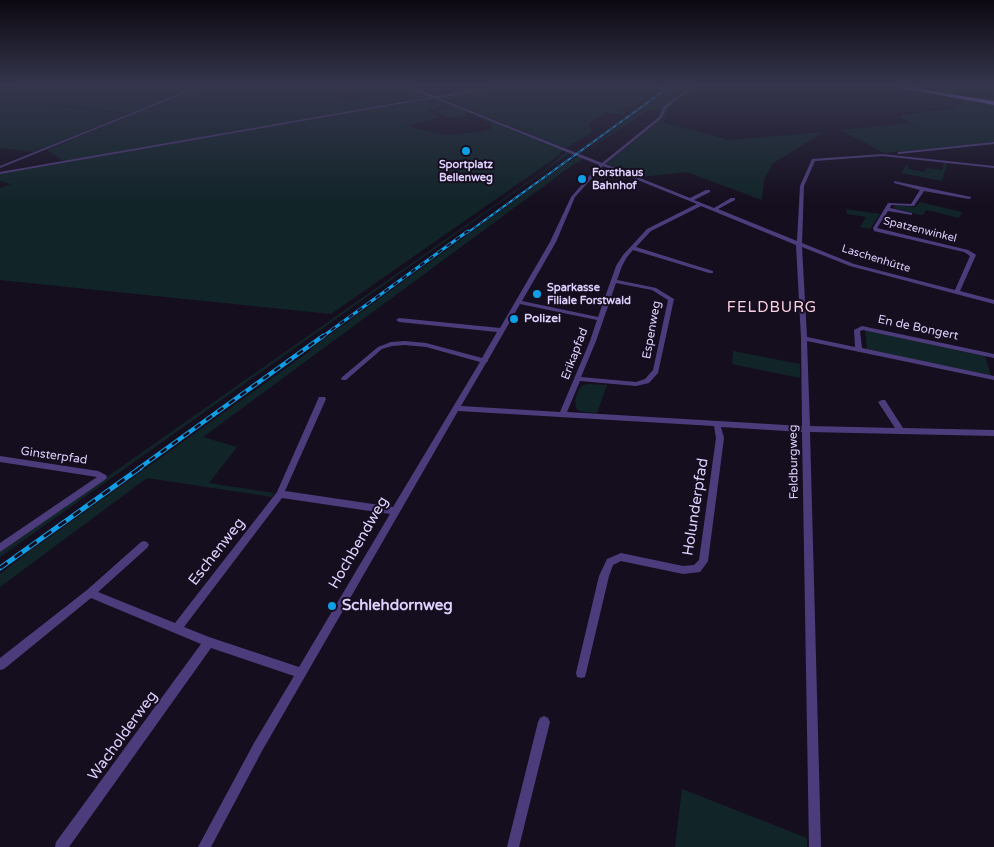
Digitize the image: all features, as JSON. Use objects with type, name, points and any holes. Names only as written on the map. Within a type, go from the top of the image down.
[{"type":"street","points":[[0,167],[105,125]]},
{"type":"street","points":[[0,173],[277,125]]},
{"type":"street","name":"Laschenhütte","points":[[504,125],[852,264],[994,302]]},
{"type":"street","name":"Hochbendweg","points":[[204,847],[258,746],[553,242],[572,197],[602,164],[652,125]]},
{"type":"street","name":"Feldburgweg","points":[[815,847],[804,338],[799,243],[802,186],[813,160],[893,155],[994,143]]},
{"type":"street","name":"Feldburgweg","points":[[893,155],[994,167]]},
{"type":"street","points":[[896,182],[969,198]]},
{"type":"street","name":"Spatzenwinkel","points":[[923,189],[912,205],[890,204],[875,228],[876,230],[966,251],[973,255],[957,292]]},
{"type":"street","points":[[690,200],[708,190]]},
{"type":"street","points":[[715,209],[734,199]]},
{"type":"street","name":"Erikapfad","points":[[562,415],[578,379],[619,266],[632,248],[650,230],[700,204]]},
{"type":"street","name":"Spatzenwinkel","points":[[887,209],[910,214]]},
{"type":"street","points":[[632,248],[711,272]]},
{"type":"street","name":"Espenweg","points":[[578,379],[636,384],[647,381],[656,371],[671,299],[654,289],[614,280]]},
{"type":"street","points":[[518,302],[600,319]]},
{"type":"street","points":[[399,320],[501,330]]},
{"type":"street","name":"En de Bongert","points":[[859,350],[857,330],[862,328],[994,356]]},
{"type":"street","points":[[804,338],[994,378]]},
{"type":"street","points":[[344,378],[380,348],[391,344],[405,343],[433,347],[485,360]]},
{"type":"street","name":"Eschenweg","points":[[178,628],[280,494],[322,400]]},
{"type":"street","points":[[882,402],[901,431]]},
{"type":"street","points":[[456,408],[805,429],[994,433]]},
{"type":"street","name":"Holunderpfad","points":[[581,673],[604,576],[610,562],[621,557],[683,570],[697,569],[703,561],[722,424]]},
{"type":"street","name":"Ginsterpfad","points":[[0,459],[98,474],[103,477],[0,548]]},
{"type":"street","points":[[280,494],[395,511]]},
{"type":"street","points":[[0,665],[90,593],[144,545]]},
{"type":"street","points":[[90,593],[209,642],[301,673]]},
{"type":"street","name":"Wacholderweg","points":[[61,847],[209,642]]},
{"type":"street","points":[[513,847],[544,722]]},
{"type":"green space","points":[[0,125],[102,125],[34,152],[0,148]]},
{"type":"green space","points":[[109,125],[273,125],[64,161],[47,150]]},
{"type":"green space","points":[[283,125],[413,125],[407,126],[443,135],[480,132],[491,129],[493,125],[500,125],[564,150],[331,314],[0,280],[0,188],[11,184],[0,181],[0,174]]},
{"type":"green space","points":[[508,125],[588,125],[592,132],[566,148]]},
{"type":"green space","points":[[622,125],[627,125],[583,153]]},
{"type":"green space","points":[[655,125],[671,125],[729,140],[824,132],[772,164],[764,180],[762,200],[687,172],[640,177],[606,164]]},
{"type":"green space","points":[[898,125],[994,125],[994,142],[884,153],[841,130]]},
{"type":"green space","points":[[566,152],[570,153],[0,557],[0,552],[546,169]]},
{"type":"green space","points":[[580,156],[584,158],[203,437],[237,447],[209,483],[274,493],[272,497],[147,478],[0,587],[0,574],[26,554],[310,351],[568,162]]},
{"type":"green space","points":[[944,163],[947,163],[942,181],[901,173],[906,165],[909,166],[908,169],[924,172],[927,168],[942,170]]},
{"type":"green space","points":[[920,202],[962,212],[959,218],[926,210],[923,215],[920,215],[893,208],[896,205],[915,207]]},
{"type":"green space","points":[[846,209],[880,214],[870,229],[860,227],[866,217],[847,214]]},
{"type":"green space","points":[[865,330],[985,356],[991,376],[867,351]]},
{"type":"green space","points":[[733,351],[800,364],[800,378],[732,364]]},
{"type":"green space","points":[[583,385],[607,385],[597,413],[577,410],[575,400],[579,389]]},
{"type":"green space","points":[[682,789],[807,838],[807,847],[675,847]]},
{"type":"railway","points":[[467,233],[617,125]]},
{"type":"railway","points":[[322,337],[468,231]]},
{"type":"railway","points":[[138,469],[323,336]]},
{"type":"railway","points":[[0,568],[140,468]]},
{"type":"place","name":"Sportplatz Bellenweg","points":[[466,151]]},
{"type":"place","name":"Forsthaus Bahnhof","points":[[582,179]]},
{"type":"place","name":"Sparkasse Filiale Forstwald","points":[[537,294]]},
{"type":"place","name":"Polizei","points":[[514,319]]},
{"type":"place","name":"Schlehdornweg","points":[[332,606]]},
{"type":"district","name":"FELDBURG","points":[[772,308]]}]
